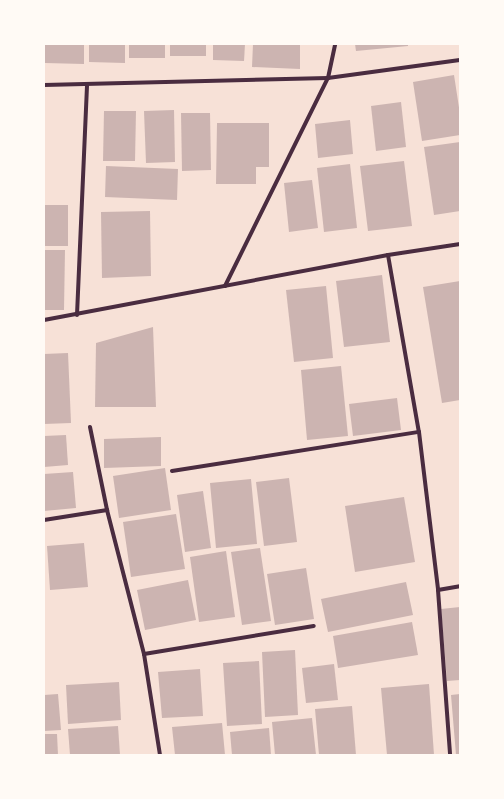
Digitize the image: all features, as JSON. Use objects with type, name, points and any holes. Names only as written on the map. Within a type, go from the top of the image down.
[{"type":"street","points":[[225,286],[328,78],[335,44]]},
{"type":"street","points":[[44,85],[328,78],[460,60]]},
{"type":"street","points":[[77,315],[87,84]]},
{"type":"street","points":[[44,320],[77,315],[388,255],[460,244]]},
{"type":"street","points":[[388,255],[419,432],[438,590],[450,755]]},
{"type":"street","points":[[90,427],[107,510],[144,654],[160,755]]},
{"type":"street","points":[[172,471],[419,432]]},
{"type":"street","points":[[44,520],[107,510]]},
{"type":"street","points":[[438,590],[460,586]]},
{"type":"street","points":[[144,654],[314,626]]},
{"type":"building","points":[[45,44],[84,44],[84,64],[45,63]]},
{"type":"building","points":[[89,44],[125,44],[125,63],[89,62]]},
{"type":"building","points":[[129,44],[165,44],[165,58],[129,58]]},
{"type":"building","points":[[170,44],[206,44],[206,56],[170,56]]},
{"type":"building","points":[[213,44],[245,44],[244,61],[213,60]]},
{"type":"building","points":[[253,44],[300,44],[300,69],[252,67]]},
{"type":"building","points":[[355,44],[408,44],[408,46],[356,51]]},
{"type":"building","points":[[454,75],[460,114],[460,135],[422,141],[413,82]]},
{"type":"building","points":[[401,102],[406,147],[376,151],[371,106]]},
{"type":"building","points":[[174,110],[175,162],[146,163],[144,111]]},
{"type":"building","points":[[104,111],[136,111],[135,161],[103,161]]},
{"type":"building","points":[[181,113],[210,113],[211,170],[182,171]]},
{"type":"building","points":[[350,120],[353,154],[318,158],[315,124]]},
{"type":"building","points":[[217,123],[269,123],[269,167],[256,167],[256,184],[216,184]]},
{"type":"building","points":[[460,142],[460,211],[434,215],[424,147]]},
{"type":"building","points":[[404,161],[412,226],[368,231],[360,166]]},
{"type":"building","points":[[350,164],[357,228],[324,232],[317,168]]},
{"type":"building","points":[[106,166],[178,169],[177,200],[105,197]]},
{"type":"building","points":[[312,180],[318,228],[289,232],[284,183]]},
{"type":"building","points":[[44,205],[68,205],[68,246],[44,246]]},
{"type":"building","points":[[150,211],[151,276],[102,278],[101,212]]},
{"type":"building","points":[[44,250],[65,250],[64,310],[44,310]]},
{"type":"building","points":[[382,275],[390,342],[344,347],[336,281]]},
{"type":"building","points":[[460,281],[460,400],[442,403],[423,287]]},
{"type":"building","points":[[326,286],[333,358],[294,362],[286,290]]},
{"type":"building","points":[[153,327],[156,407],[95,407],[96,343]]},
{"type":"building","points":[[68,353],[71,423],[44,424],[44,354]]},
{"type":"building","points":[[341,366],[348,436],[307,440],[301,370]]},
{"type":"building","points":[[397,398],[401,430],[353,436],[349,404]]},
{"type":"building","points":[[66,435],[68,465],[44,467],[44,436]]},
{"type":"building","points":[[161,437],[161,466],[104,468],[104,439]]},
{"type":"building","points":[[165,468],[171,510],[119,518],[113,476]]},
{"type":"building","points":[[73,472],[76,508],[44,511],[44,474]]},
{"type":"building","points":[[289,478],[297,542],[264,546],[256,482]]},
{"type":"building","points":[[251,479],[257,544],[216,548],[210,483]]},
{"type":"building","points":[[203,491],[211,548],[185,552],[177,495]]},
{"type":"building","points":[[404,497],[415,562],[355,572],[345,506]]},
{"type":"building","points":[[176,514],[185,569],[131,577],[123,522]]},
{"type":"building","points":[[84,543],[88,587],[50,590],[47,546]]},
{"type":"building","points":[[260,548],[271,621],[242,625],[231,552]]},
{"type":"building","points":[[226,551],[235,617],[199,622],[190,557]]},
{"type":"building","points":[[306,568],[314,619],[275,625],[267,574]]},
{"type":"building","points":[[188,580],[196,620],[145,630],[137,590]]},
{"type":"building","points":[[406,582],[413,615],[328,632],[321,599]]},
{"type":"building","points":[[460,607],[460,680],[447,681],[441,609]]},
{"type":"building","points":[[412,622],[418,655],[338,668],[333,636]]},
{"type":"building","points":[[295,650],[298,715],[265,717],[262,652]]},
{"type":"building","points":[[259,661],[262,724],[227,726],[223,663]]},
{"type":"building","points":[[334,664],[338,700],[306,703],[302,668]]},
{"type":"building","points":[[200,669],[203,716],[162,718],[158,672]]},
{"type":"building","points":[[119,682],[121,720],[68,724],[66,685]]},
{"type":"building","points":[[429,684],[434,755],[387,755],[381,688]]},
{"type":"building","points":[[58,694],[61,730],[44,731],[44,695]]},
{"type":"building","points":[[460,694],[460,755],[456,755],[451,695]]},
{"type":"building","points":[[352,706],[356,755],[319,755],[315,709]]},
{"type":"building","points":[[312,718],[316,755],[275,755],[272,722]]},
{"type":"building","points":[[222,723],[225,755],[175,755],[172,727]]},
{"type":"building","points":[[118,726],[120,755],[70,755],[68,729]]},
{"type":"building","points":[[269,728],[271,755],[232,755],[230,732]]},
{"type":"building","points":[[44,734],[57,734],[58,755],[44,755]]}]
